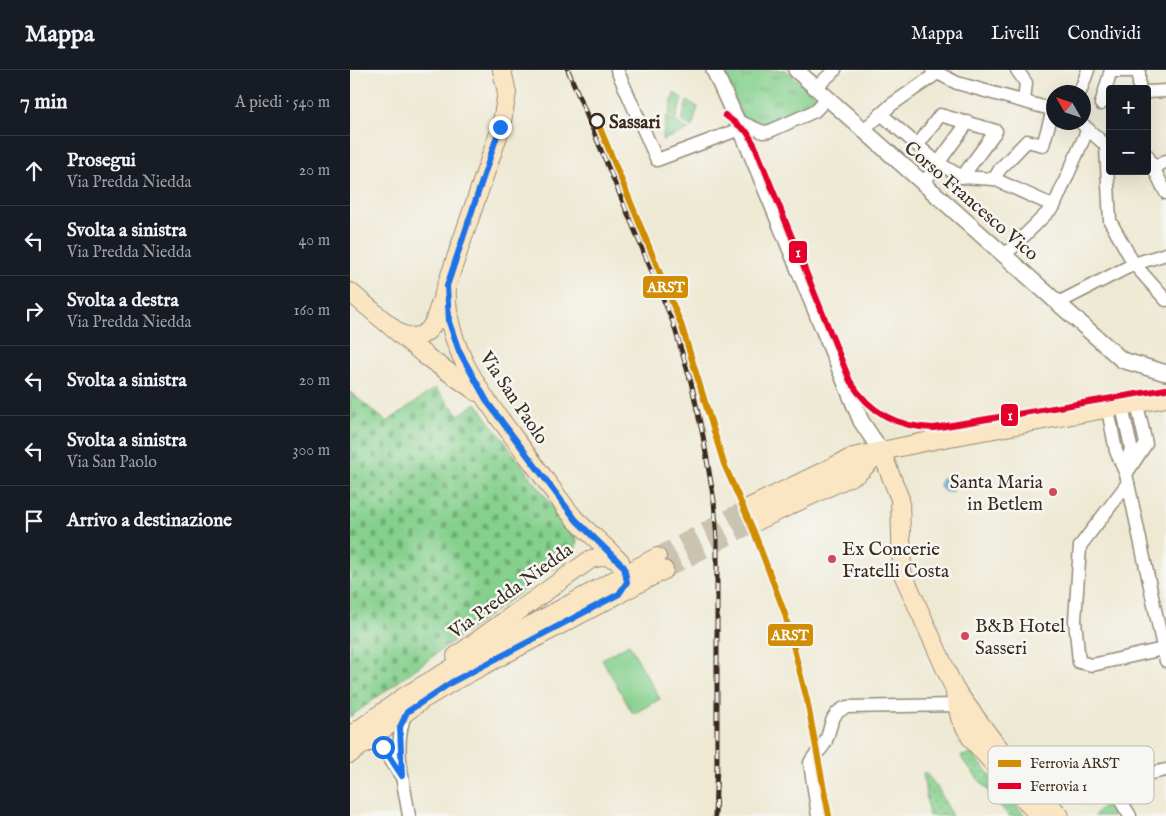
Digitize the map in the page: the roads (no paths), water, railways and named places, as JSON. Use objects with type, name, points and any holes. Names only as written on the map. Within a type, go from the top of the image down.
[{"type":"main road","name":"Via San Paolo","points":[[404,335],[416,337],[429,330],[434,322],[500,127],[507,93],[502,70]]},
{"type":"main road","name":"Via San Paolo","points":[[447,286],[449,322],[453,335],[470,372],[488,403],[576,520],[622,567]]},
{"type":"main road","points":[[350,292],[404,335],[414,346],[471,386],[488,403]]},
{"type":"main road","points":[[754,514],[853,457],[1166,398]]},
{"type":"main road","points":[[882,451],[900,499],[902,572],[955,696],[960,718],[971,738],[988,758]]},
{"type":"main road","name":"Via San Paolo","points":[[576,520],[588,544],[584,558],[577,568]]},
{"type":"main road","name":"Via Predda Niedda","points":[[406,704],[448,661],[591,559],[606,556],[622,567]]},
{"type":"main road","name":"Via Predda Niedda","points":[[353,746],[406,704],[622,567],[658,563],[619,594],[452,682],[406,704]]},
{"type":"main road","points":[[619,594],[627,582],[622,567]]},
{"type":"main road","points":[[955,696],[997,746]]},
{"type":"main road","points":[[1029,804],[1039,816]]},
{"type":"main road","points":[[1049,804],[1060,816]]},
{"type":"street","points":[[617,70],[657,160],[741,130],[770,131],[814,111],[827,98]]},
{"type":"street","points":[[714,70],[741,130],[861,421],[882,451]]},
{"type":"street","name":"Corso Francesco Vico","points":[[796,70],[1122,360],[1166,373]]},
{"type":"street","points":[[815,88],[835,70]]},
{"type":"street","points":[[1017,70],[1026,83],[1024,101]]},
{"type":"street","points":[[1083,85],[1088,70]]},
{"type":"street","points":[[1101,104],[1111,71],[1139,71],[1139,85]]},
{"type":"street","points":[[864,131],[881,114],[938,72],[957,83],[1046,108]]},
{"type":"street","points":[[1151,92],[1166,91]]},
{"type":"street","name":"Corso Francesco Vico","points":[[881,114],[938,163],[962,177]]},
{"type":"street","points":[[918,145],[940,116],[996,131],[962,177]]},
{"type":"street","points":[[923,184],[968,122]]},
{"type":"street","points":[[994,179],[1000,169],[1027,141],[1043,145],[1047,130]]},
{"type":"street","points":[[1005,255],[1054,206],[1082,130]]},
{"type":"street","points":[[1087,130],[1106,146]]},
{"type":"street","points":[[1151,160],[1166,161]]},
{"type":"street","points":[[1151,164],[1166,193]]},
{"type":"street","points":[[1109,175],[1110,221],[1134,264],[1166,300]]},
{"type":"street","points":[[962,177],[994,179],[1054,206]]},
{"type":"street","points":[[1058,303],[1134,264],[1166,254]]},
{"type":"street","points":[[1122,407],[1116,451],[1127,478],[1165,655],[1092,665],[1078,662],[1075,620],[1080,546],[1127,478],[1146,444],[1122,407]]},
{"type":"street","points":[[818,816],[810,763],[826,742],[835,714],[847,707],[955,696]]},
{"type":"street","name":"Via Predda Niedda","points":[[406,704],[400,727],[402,776],[409,816]]},
{"type":"street","name":"Via Predda Niedda","points":[[353,746],[380,743],[402,776]]},
{"type":"street","points":[[1123,804],[1130,816]]},
{"type":"water","points":[[948,476],[954,478],[956,484],[954,490],[948,492],[942,490],[940,484],[942,478]]},
{"type":"tunnel","points":[[657,557],[750,507]]},
{"type":"tunnel","points":[[664,570],[757,521]]},
{"type":"railway","points":[[568,70],[673,322],[691,382],[703,436],[714,501],[717,540],[717,763],[715,816]]},
{"type":"rail line","name":"1","points":[[725,115],[747,132],[755,146],[850,381],[866,402],[876,410],[908,425],[934,428],[1166,389]]},
{"type":"rail line","name":"ARST","points":[[595,116],[681,324],[724,464],[754,532],[785,614],[807,700],[829,816]]},
{"type":"place","name":"Sassari","points":[[597,121]]},
{"type":"place","name":"Santa Maria in Betlem","points":[[1053,492]]},
{"type":"place","name":"Ex Concerie Fratelli Costa","points":[[832,559]]},
{"type":"place","name":"B&B Hotel Sasseri","points":[[965,636]]}]
